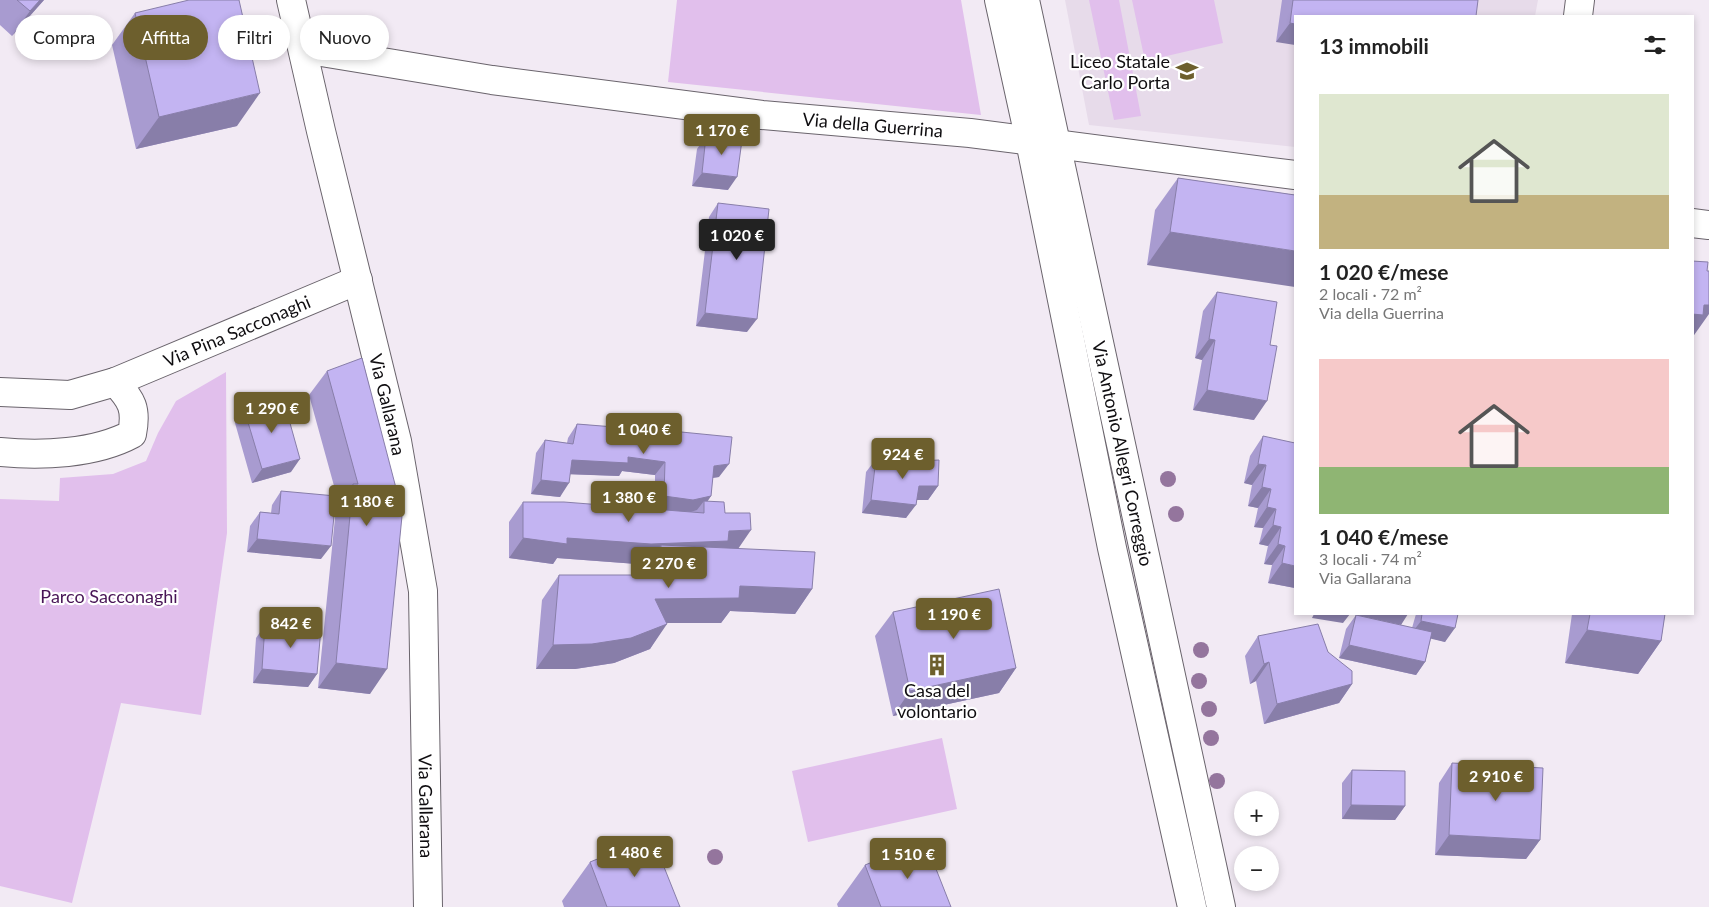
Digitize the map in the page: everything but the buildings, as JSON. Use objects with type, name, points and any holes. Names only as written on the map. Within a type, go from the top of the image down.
[{"type":"street","name":"Via Gallarana","points":[[291,0],[300,37]]},
{"type":"street","name":"Via Antonio Allegri Correggio","points":[[999,0],[1042,142],[1221,907]]},
{"type":"street","name":"Via Antonio Allegri Correggio","points":[[1025,0],[1042,142],[1112,548],[1192,907]]},
{"type":"street","points":[[1578,15],[1580,0]]},
{"type":"street","name":"Via Gallarana","points":[[306,60],[398,441],[423,591],[428,907]]},
{"type":"street","name":"Via della Guerrina","points":[[370,60],[492,80],[762,115],[970,133],[1294,175]]},
{"type":"street","points":[[1694,223],[1709,225]]},
{"type":"street","name":"Via Pina Sacconaghi","points":[[0,392],[70,395],[115,382],[358,280]]},
{"type":"street","points":[[0,452],[36,455],[115,444],[132,434],[136,418],[130,398],[115,382]]},
{"type":"shaded area","name":"Liceo Statale Carlo Porta","points":[[1065,0],[1538,0],[1535,15],[1294,15],[1294,147],[1089,125]]},
{"type":"green space","points":[[677,0],[961,0],[981,115],[668,82]]},
{"type":"green space","points":[[1089,0],[1119,0],[1141,116],[1114,120]]},
{"type":"green space","points":[[1132,0],[1214,0],[1223,43],[1145,61]]},
{"type":"green space","name":"Parco Sacconaghi","points":[[226,372],[227,533],[201,715],[121,703],[72,903],[0,886],[0,499],[59,501],[60,478],[113,474],[146,461],[158,433],[176,401]]},
{"type":"green space","points":[[942,738],[957,809],[808,842],[792,771]]},
{"type":"place","name":"Liceo Statale Carlo Porta","points":[[1187,71]]},
{"type":"place","name":"Casa del volontario","points":[[937,665]]}]
